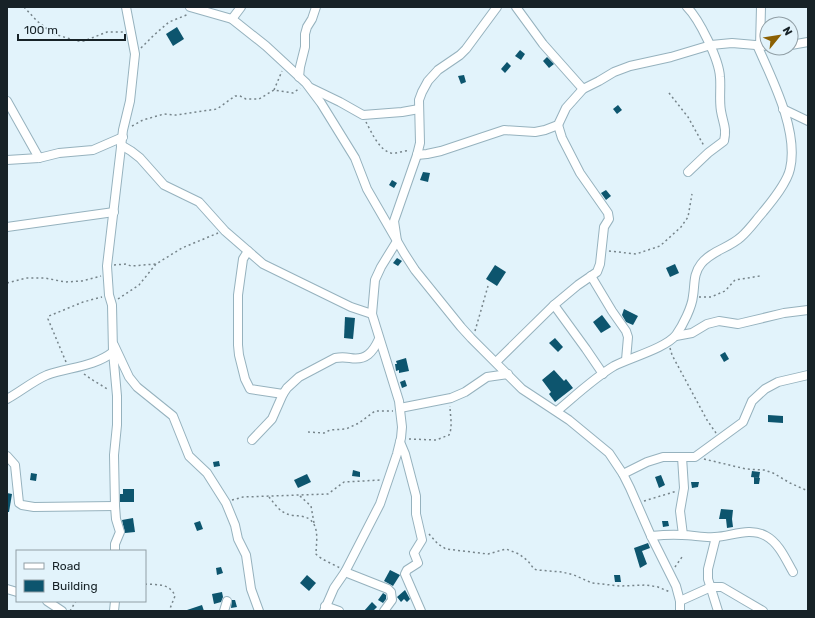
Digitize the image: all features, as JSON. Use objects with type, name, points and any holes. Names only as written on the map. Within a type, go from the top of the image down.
[{"type":"street","points":[[115,550],[115,544],[120,532],[116,519],[115,506],[114,455],[117,425],[117,396],[113,352],[112,305],[109,295],[107,266],[122,138],[130,101],[135,54],[126,7]]},
{"type":"street","points":[[190,7],[232,19],[286,64],[308,85],[356,158],[367,189],[397,241],[416,270],[471,338],[522,389],[557,411],[608,453],[623,474],[651,536],[670,573],[680,597],[680,611]]},
{"type":"street","points":[[232,19],[241,7]]},
{"type":"street","points":[[299,77],[305,47],[305,34],[316,7]]},
{"type":"street","points":[[339,611],[325,609],[334,588],[345,572],[373,518],[388,480],[400,440],[400,408],[372,314],[375,280],[397,241],[394,222],[420,143],[419,100],[428,81],[438,70],[466,49],[497,7]]},
{"type":"street","points":[[516,7],[543,44],[583,89]]},
{"type":"street","points":[[687,7],[711,45],[720,75],[721,110],[726,133],[724,141],[708,153],[688,172]]},
{"type":"street","points":[[417,155],[441,151],[504,130],[535,132],[546,130],[558,125],[566,108],[583,89],[614,72],[630,66],[671,57],[711,45],[732,43],[759,46]]},
{"type":"street","points":[[676,336],[690,309],[694,296],[694,279],[701,264],[712,254],[724,249],[741,237],[769,204],[785,181],[790,170],[793,154],[792,140],[764,56]]},
{"type":"street","points":[[308,85],[363,115],[419,109]]},
{"type":"street","points":[[7,101],[39,158]]},
{"type":"street","points":[[783,109],[808,121]]},
{"type":"street","points":[[496,362],[554,305],[578,285],[597,272],[600,264],[604,227],[609,219],[608,213],[580,173],[562,138],[558,125]]},
{"type":"street","points":[[7,160],[39,158],[59,153],[93,150],[122,138]]},
{"type":"street","points":[[122,138],[131,151],[140,158],[164,186],[199,202],[225,230],[263,264],[351,308],[372,314]]},
{"type":"street","points":[[7,227],[114,212]]},
{"type":"street","points":[[248,251],[244,259],[238,295],[239,355],[245,379],[250,388],[283,394]]},
{"type":"street","points":[[591,276],[626,331],[628,337],[626,360]]},
{"type":"street","points":[[554,305],[603,374]]},
{"type":"street","points":[[557,411],[614,366],[644,354],[676,336],[692,333],[707,324],[719,321],[738,324],[784,313],[808,310]]},
{"type":"street","points":[[252,440],[272,419],[283,394],[299,377],[335,358],[364,358],[370,354],[380,339]]},
{"type":"street","points":[[113,342],[129,377],[137,387],[173,416],[189,456],[207,473],[226,503],[235,525],[238,539],[246,555],[251,589],[259,611]]},
{"type":"street","points":[[7,399],[46,376],[96,362],[113,352]]},
{"type":"street","points":[[400,408],[451,398],[465,392],[487,377],[508,374]]},
{"type":"street","points":[[623,474],[647,462],[663,457],[695,457],[742,422],[752,401],[765,389],[778,382],[808,375]]},
{"type":"street","points":[[400,440],[416,496],[416,514],[422,540],[414,553],[418,562],[407,570],[405,574],[421,611]]},
{"type":"street","points":[[7,456],[15,465],[19,503],[22,505],[34,507],[115,506]]},
{"type":"street","points":[[682,457],[684,488],[680,511],[683,535]]},
{"type":"street","points":[[651,536],[683,535],[701,538],[746,532],[759,533],[767,536],[776,544],[793,572]]},
{"type":"street","points":[[716,537],[708,569],[708,579],[718,611]]},
{"type":"street","points":[[345,572],[392,592],[392,600],[384,611]]},
{"type":"street","points":[[680,597],[711,588],[722,587],[763,611]]},
{"type":"street","points":[[224,611],[228,601]]},
{"type":"street","points":[[48,602],[62,611]]},
{"type":"path","points":[[24,7],[37,21],[54,34],[77,41],[84,41],[107,32],[131,32]]},
{"type":"path","points":[[135,54],[154,34],[169,22],[199,10]]},
{"type":"path","points":[[122,138],[143,120],[164,114],[176,115],[217,109],[235,96],[240,96],[246,99],[259,99],[274,90],[279,76],[286,64]]},
{"type":"path","points":[[274,90],[293,93],[308,85]]},
{"type":"path","points":[[669,92],[688,117],[708,153]]},
{"type":"path","points":[[363,115],[374,137],[384,149],[392,153],[408,150],[417,155]]},
{"type":"path","points":[[601,250],[636,254],[660,246],[681,227],[688,217],[692,194]]},
{"type":"path","points":[[112,305],[139,284],[156,264],[182,248],[225,230]]},
{"type":"path","points":[[107,266],[126,264],[131,266],[156,264]]},
{"type":"path","points":[[7,283],[26,278],[44,278],[65,282],[82,281],[107,275]]},
{"type":"path","points":[[694,296],[711,297],[725,291],[735,280],[760,276]]},
{"type":"path","points":[[471,338],[476,329],[488,286]]},
{"type":"path","points":[[109,295],[83,302],[49,316],[48,319],[61,351],[73,368],[117,396]]},
{"type":"path","points":[[668,341],[672,355],[707,420],[720,438]]},
{"type":"path","points":[[400,440],[436,440],[449,435],[451,430],[451,398]]},
{"type":"path","points":[[308,432],[324,433],[330,430],[346,429],[359,423],[375,412],[393,411],[400,408]]},
{"type":"path","points":[[695,457],[746,469],[764,470],[808,491]]},
{"type":"path","points":[[226,503],[236,498],[243,497],[328,494],[344,482],[369,479],[388,480]]},
{"type":"path","points":[[637,503],[684,488]]},
{"type":"path","points":[[269,496],[282,512],[288,515],[308,518],[314,523]]},
{"type":"path","points":[[300,496],[311,506],[316,534],[316,554],[318,557],[327,560],[345,572]]},
{"type":"path","points":[[419,527],[426,530],[438,544],[446,549],[488,554],[506,549],[519,554],[537,570],[562,572],[574,575],[592,583],[620,586],[646,585],[658,587],[680,597]]},
{"type":"path","points":[[670,573],[682,557]]},
{"type":"path","points":[[146,584],[164,585],[172,590],[175,596],[169,611]]},
{"type":"path","points":[[70,611],[75,602]]},
{"type":"building","points":[[177,27],[184,39],[173,46],[166,34]]},
{"type":"building","points":[[520,50],[525,54],[521,60],[515,56]]},
{"type":"building","points":[[547,57],[554,64],[549,68],[543,61]]},
{"type":"building","points":[[507,62],[511,66],[505,73],[501,69]]},
{"type":"building","points":[[464,75],[466,82],[461,84],[458,76]]},
{"type":"building","points":[[618,105],[622,110],[617,114],[613,109]]},
{"type":"building","points":[[423,172],[430,173],[428,182],[420,180]]},
{"type":"building","points":[[392,180],[397,183],[394,188],[389,185]]},
{"type":"building","points":[[606,190],[611,196],[606,200],[601,193]]},
{"type":"building","points":[[397,258],[402,261],[398,266],[393,263]]},
{"type":"building","points":[[675,264],[679,273],[670,277],[666,268]]},
{"type":"building","points":[[495,265],[506,272],[497,286],[486,279]]},
{"type":"building","points":[[624,309],[638,316],[633,325],[626,322],[622,315]]},
{"type":"building","points":[[602,315],[611,327],[601,333],[593,322]]},
{"type":"building","points":[[345,317],[355,318],[353,339],[344,338]]},
{"type":"building","points":[[555,338],[563,347],[558,352],[549,343]]},
{"type":"building","points":[[725,352],[729,359],[724,362],[720,355]]},
{"type":"building","points":[[406,358],[409,371],[399,373],[399,370],[396,371],[396,361]]},
{"type":"building","points":[[554,370],[564,381],[566,379],[573,388],[555,402],[549,394],[551,392],[542,380]]},
{"type":"building","points":[[405,380],[407,386],[402,388],[400,382]]},
{"type":"building","points":[[768,415],[783,416],[783,423],[768,422]]},
{"type":"building","points":[[219,461],[220,466],[214,467],[213,462]]},
{"type":"building","points":[[353,470],[360,472],[360,477],[352,476]]},
{"type":"building","points":[[752,471],[760,472],[759,478],[751,477]]},
{"type":"building","points":[[31,473],[37,474],[36,481],[30,480]]},
{"type":"building","points":[[307,474],[311,482],[298,488],[294,480]]},
{"type":"building","points":[[661,475],[665,485],[659,488],[655,477]]},
{"type":"building","points":[[754,477],[760,478],[759,484],[754,484]]},
{"type":"building","points":[[691,482],[699,482],[698,487],[692,488]]},
{"type":"building","points":[[123,489],[134,489],[134,502],[120,502],[120,494],[123,494]]},
{"type":"building","points":[[7,493],[12,494],[9,512],[7,512]]},
{"type":"building","points":[[721,509],[733,510],[733,527],[727,528],[726,519],[719,519]]},
{"type":"building","points":[[133,518],[135,532],[125,533],[122,520]]},
{"type":"building","points":[[200,521],[203,529],[197,531],[194,523]]},
{"type":"building","points":[[662,521],[668,521],[669,526],[663,527]]},
{"type":"building","points":[[648,543],[650,548],[642,551],[647,564],[640,568],[634,548]]},
{"type":"building","points":[[221,567],[223,573],[217,575],[216,568]]},
{"type":"building","points":[[390,570],[400,575],[393,586],[384,581]]},
{"type":"building","points":[[307,575],[316,583],[309,591],[300,583]]},
{"type":"building","points":[[614,575],[620,575],[621,582],[615,582]]},
{"type":"building","points":[[405,590],[410,599],[407,602],[404,599],[401,602],[397,597]]},
{"type":"building","points":[[222,592],[223,597],[221,602],[214,604],[212,594]]},
{"type":"building","points":[[383,593],[386,595],[386,599],[383,603],[378,600]]},
{"type":"building","points":[[232,600],[235,600],[237,607],[231,608]]},
{"type":"building","points":[[372,602],[377,607],[373,611],[364,611]]},
{"type":"building","points":[[202,605],[204,611],[187,611],[187,610]]}]
